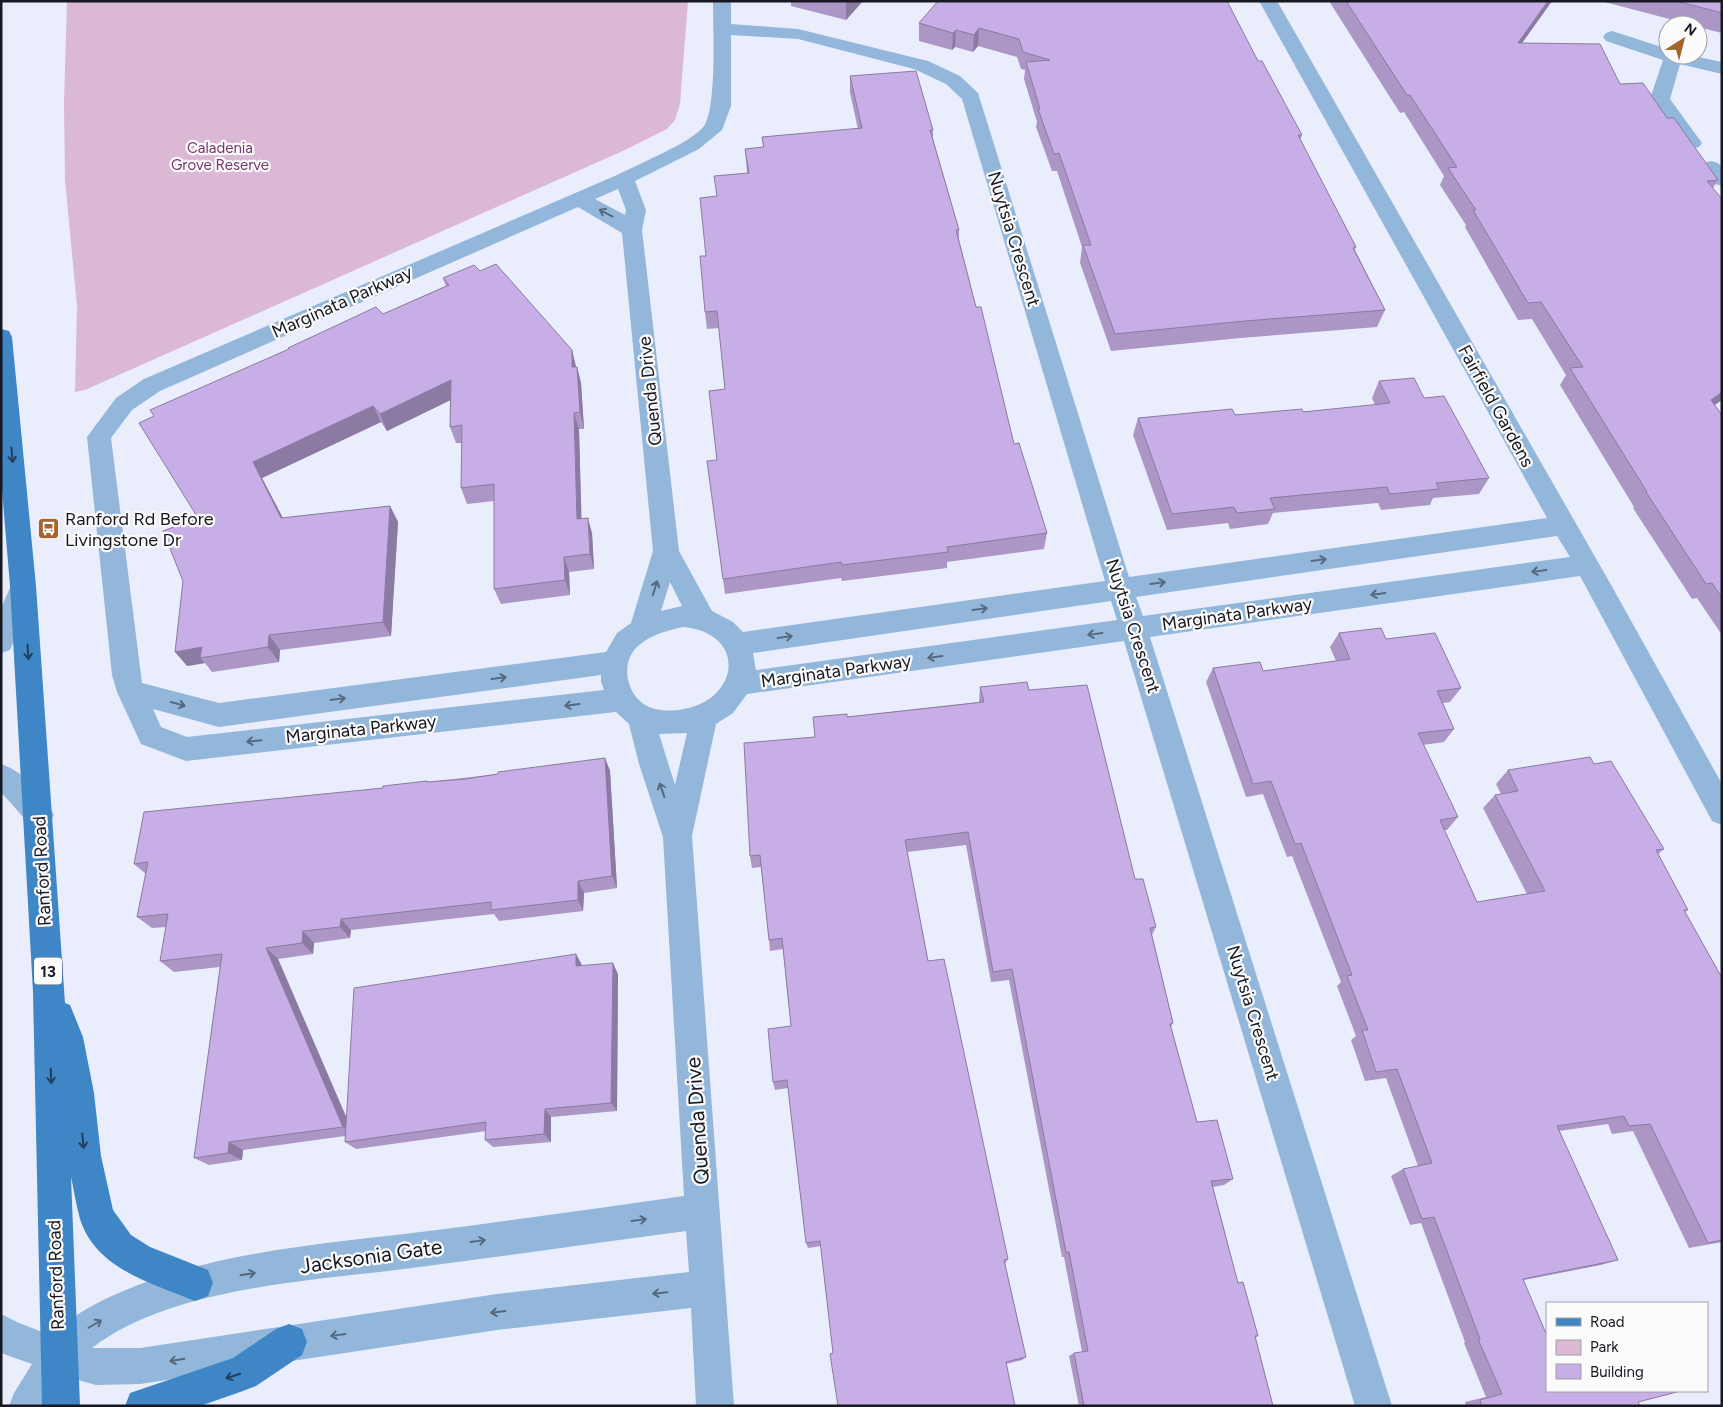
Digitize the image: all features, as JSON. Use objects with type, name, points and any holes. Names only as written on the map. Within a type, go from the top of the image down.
[{"type":"main road","name":"Ranford Road","points":[[1,337],[23,586],[49,992],[58,1356],[61,1406]]},
{"type":"main road","points":[[49,992],[67,1037],[78,1093],[84,1156],[97,1218],[119,1247],[138,1260],[194,1283]]},
{"type":"main road","points":[[144,1406],[243,1373],[289,1342]]},
{"type":"street","name":"Marginata Parkway","points":[[722,1],[721,106],[712,130],[692,145],[624,180],[152,385],[124,404],[99,437],[126,675],[131,692],[151,735],[186,749],[631,708],[656,722],[672,724],[704,717],[719,709],[730,698],[738,684],[742,670],[742,657],[737,644]]},
{"type":"street","name":"Fairfield Gardens","points":[[1268,1],[1587,565],[1722,812]]},
{"type":"street","name":"Nuytsia Crescent","points":[[722,29],[761,30],[798,34],[921,66],[953,80],[971,97],[1374,1406]]},
{"type":"street","points":[[1612,37],[1658,51]]},
{"type":"street","points":[[1670,65],[1660,99],[1692,143]]},
{"type":"street","points":[[1708,65],[1722,68]]},
{"type":"street","name":"Quenda Drive","points":[[624,180],[636,210],[632,230],[666,551],[702,618]]},
{"type":"street","points":[[579,199],[632,230]]},
{"type":"street","points":[[631,708],[614,688],[613,662],[619,648],[630,636],[643,626],[662,618],[683,616],[702,618],[722,628],[737,644],[1564,525]]},
{"type":"street","name":"Quenda Drive","points":[[643,626],[666,551]]},
{"type":"street","name":"Marginata Parkway","points":[[738,684],[1587,565]]},
{"type":"street","points":[[1,642],[23,586]]},
{"type":"street","name":"Marginata Parkway","points":[[131,692],[219,715],[613,662]]},
{"type":"street","name":"Quenda Drive","points":[[631,708],[653,764],[678,837],[715,1406]]},
{"type":"street","name":"Quenda Drive","points":[[678,837],[704,717]]},
{"type":"street","points":[[1,776],[23,794],[39,815]]},
{"type":"street","name":"Jacksonia Gate","points":[[27,1406],[58,1356],[88,1328],[138,1301],[194,1283],[288,1267],[703,1211]]},
{"type":"street","points":[[1,1332],[58,1356],[96,1368],[140,1366],[497,1312],[708,1288]]},
{"type":"green space","name":"Caladenia Grove Reserve","points":[[67,1],[688,1],[680,104],[675,120],[667,129],[625,150],[85,390],[75,392],[77,306],[65,180],[64,102]]},
{"type":"building","points":[[938,1],[1227,1],[1258,61],[1262,61],[1302,135],[1298,135],[1356,247],[1353,248],[1385,310],[1115,334],[1083,245],[1091,245],[1059,153],[1054,154],[1038,109],[1040,109],[1026,62],[1050,60],[1023,52],[1019,39],[979,28],[974,35],[956,30],[953,33],[919,23]]},
{"type":"building","points":[[1346,1],[1548,1],[1518,43],[1600,44],[1620,84],[1643,83],[1667,118],[1674,118],[1718,180],[1707,181],[1722,199],[1722,392],[1711,400],[1722,415],[1722,598],[1712,583],[1706,584],[1646,492],[1570,368],[1583,367],[1541,302],[1528,303],[1473,210],[1476,210],[1448,168],[1457,167],[1410,95],[1407,95]]},
{"type":"building","points":[[1676,1],[1722,1],[1722,13]]},
{"type":"building","points":[[916,71],[933,130],[930,130],[959,230],[956,230],[976,307],[981,307],[1014,444],[1019,443],[1047,533],[947,547],[948,552],[842,565],[841,562],[723,579],[707,461],[717,460],[709,391],[725,389],[717,311],[705,312],[700,256],[706,256],[700,198],[717,196],[714,176],[749,173],[745,149],[764,147],[762,137],[862,128],[850,76]]},
{"type":"building","points":[[496,264],[572,350],[572,367],[577,367],[580,412],[574,413],[577,519],[588,518],[590,554],[564,557],[565,580],[494,589],[494,484],[461,488],[462,425],[450,427],[451,380],[380,414],[373,406],[253,462],[281,518],[390,506],[383,622],[269,635],[268,647],[200,658],[202,647],[175,652],[183,581],[163,531],[198,518],[139,423],[154,416],[150,410],[289,349],[376,307],[383,314],[449,285],[443,278],[474,265],[480,271]]},
{"type":"building","points":[[1414,378],[1424,398],[1444,396],[1489,478],[1436,483],[1439,489],[1390,494],[1387,487],[1270,498],[1275,509],[1237,513],[1234,507],[1172,514],[1138,418],[1232,409],[1235,415],[1302,409],[1303,412],[1390,403],[1379,381]]},
{"type":"building","points":[[1381,628],[1386,639],[1435,633],[1461,688],[1437,691],[1454,729],[1418,733],[1458,817],[1440,820],[1477,902],[1545,891],[1495,795],[1518,791],[1508,770],[1590,757],[1594,764],[1611,761],[1664,849],[1656,850],[1688,910],[1684,910],[1722,978],[1722,1240],[1708,1243],[1650,1124],[1629,1126],[1624,1116],[1557,1126],[1618,1260],[1523,1279],[1546,1334],[1546,1392],[1677,1392],[1638,1402],[1640,1406],[1482,1406],[1480,1400],[1502,1394],[1478,1339],[1480,1339],[1434,1217],[1422,1219],[1403,1169],[1432,1163],[1397,1069],[1376,1072],[1362,1030],[1368,1030],[1347,976],[1352,975],[1301,843],[1295,844],[1271,781],[1253,784],[1213,668],[1260,662],[1263,671],[1350,659],[1339,633]]},
{"type":"building","points":[[1027,682],[1029,690],[1087,685],[1135,879],[1143,879],[1156,927],[1150,928],[1173,1023],[1170,1024],[1197,1122],[1217,1120],[1233,1179],[1211,1181],[1238,1283],[1243,1282],[1258,1336],[1255,1336],[1273,1406],[1084,1406],[1074,1353],[1088,1351],[1069,1252],[1066,1252],[1012,969],[993,972],[968,832],[905,840],[928,961],[944,959],[1008,1259],[1004,1260],[1026,1357],[1006,1362],[1015,1406],[838,1406],[830,1354],[833,1353],[820,1241],[806,1243],[787,1080],[773,1082],[768,1029],[791,1026],[782,938],[769,940],[760,855],[750,856],[744,743],[815,737],[813,717],[847,714],[847,717],[984,702],[980,687]]},
{"type":"building","points":[[605,758],[612,876],[578,881],[578,900],[491,910],[491,902],[341,919],[340,927],[303,931],[302,943],[266,948],[343,1127],[229,1142],[228,1153],[194,1158],[222,954],[160,961],[168,914],[137,917],[148,862],[134,864],[144,812],[383,788],[383,786],[427,781],[465,779],[498,774],[498,772]]},
{"type":"building","points":[[576,954],[576,966],[613,963],[611,1103],[545,1109],[544,1134],[485,1140],[486,1122],[345,1142],[354,988]]},
{"type":"place","name":"Ranford Rd Before Livingstone Dr","points":[[49,529]]}]
